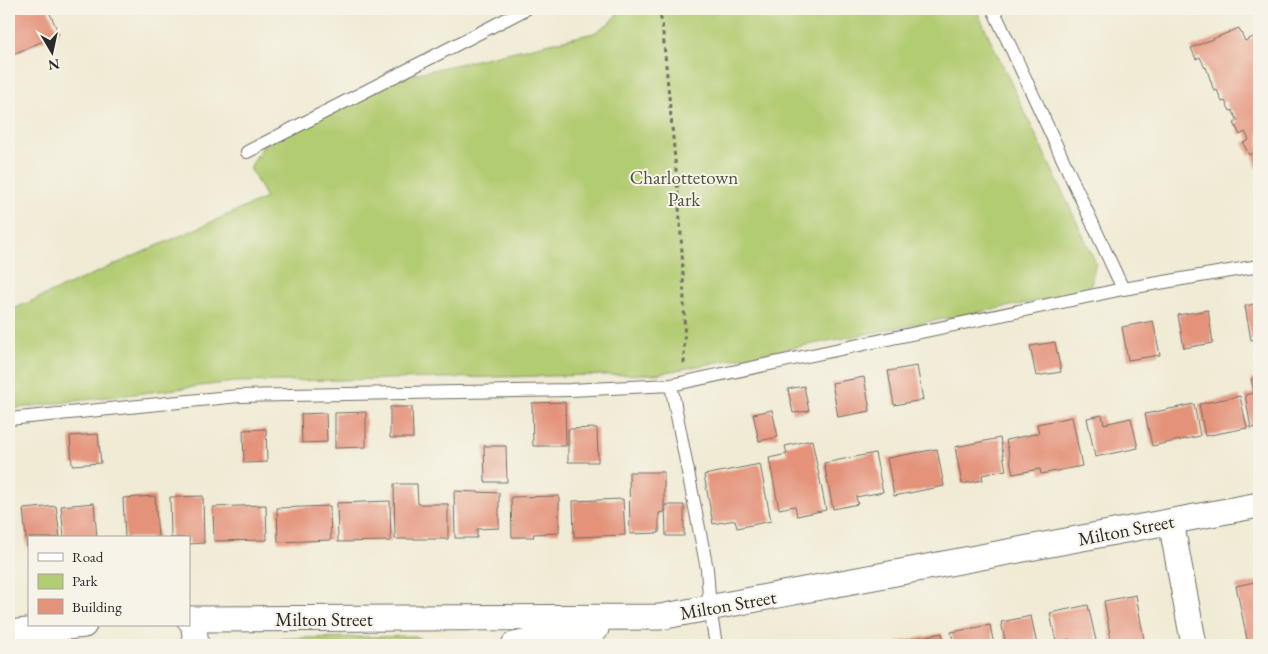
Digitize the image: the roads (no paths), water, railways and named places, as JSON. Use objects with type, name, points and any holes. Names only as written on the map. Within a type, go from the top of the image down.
[{"type":"street","name":"Milton Street","points":[[191,619],[660,617],[1259,505]]},
{"type":"street","points":[[1171,522],[1194,645]]},
{"type":"street","points":[[514,645],[660,617]]},
{"type":"street","points":[[191,619],[196,645]]},
{"type":"street","points":[[9,633],[75,626]]},
{"type":"lane","points":[[247,152],[526,9]]},
{"type":"lane","points":[[993,9],[1123,289]]},
{"type":"lane","points":[[9,419],[239,396],[570,390],[678,384],[1123,289],[1259,266]]},
{"type":"lane","points":[[678,384],[707,569],[710,609],[716,645]]},
{"type":"park label","name":"Charlottetown Park","points":[[684,188]]}]
